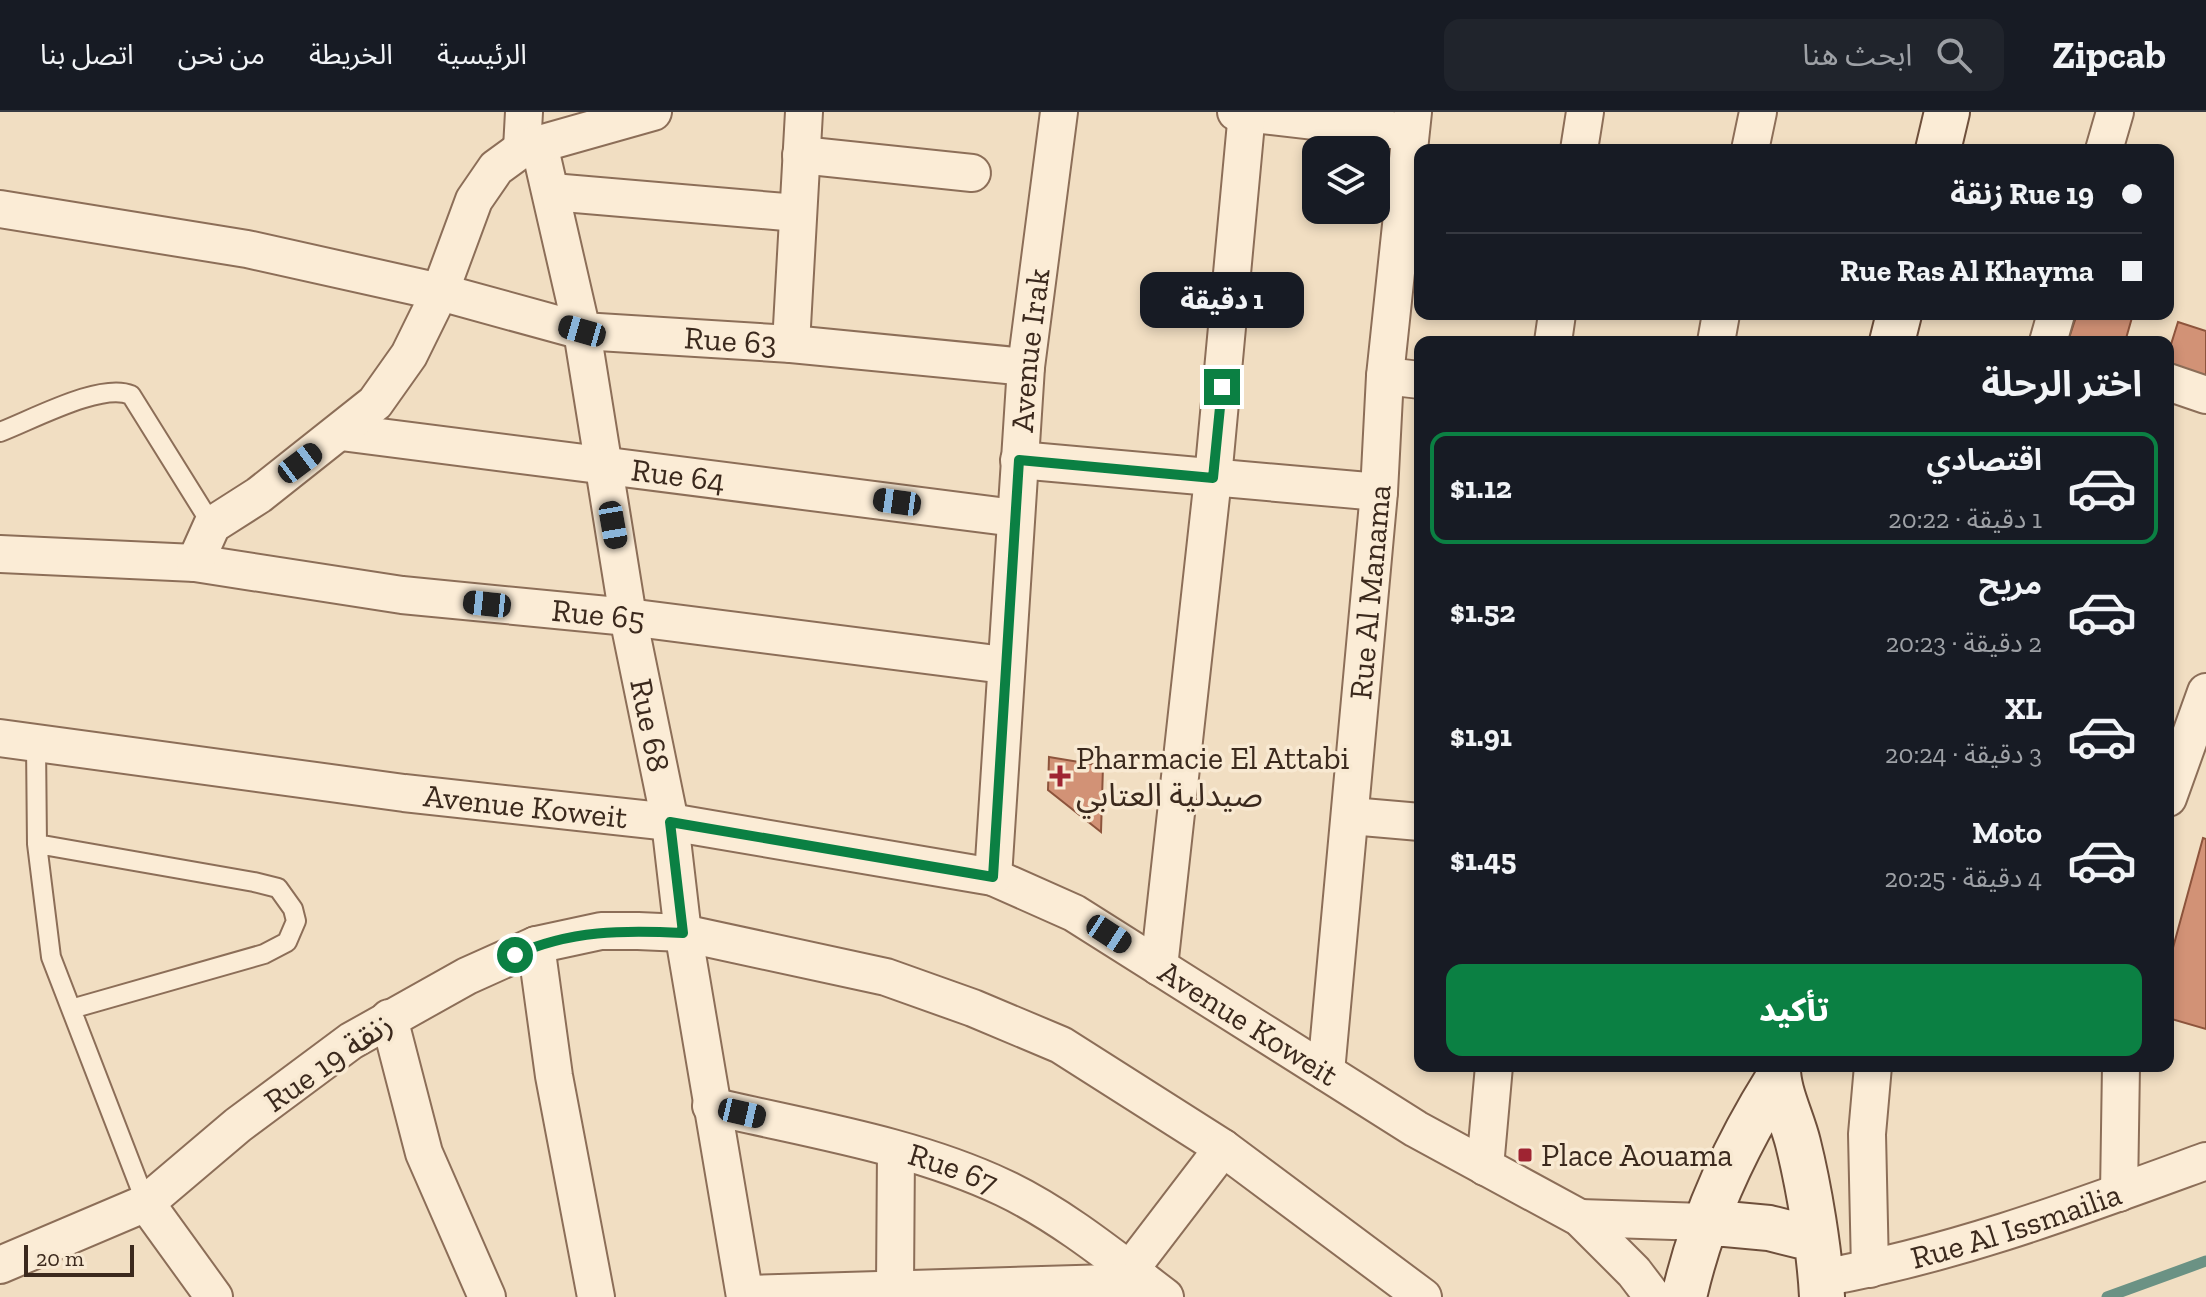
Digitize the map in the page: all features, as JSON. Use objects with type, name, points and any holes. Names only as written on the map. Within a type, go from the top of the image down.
[{"type":"main road","points":[[1939,144],[1947,112]]},
{"type":"main road","points":[[1684,1297],[1704,1222],[1778,1073]]},
{"type":"main road","points":[[1778,1073],[1800,1150],[1819,1271]]},
{"type":"main road","points":[[1704,1222],[1769,1228],[1819,1271]]},
{"type":"street","points":[[791,344],[804,112]]},
{"type":"street","name":"Avenue Irak","points":[[993,877],[1004,665],[1026,367],[1059,112]]},
{"type":"street","points":[[1159,967],[1213,478],[1243,112],[1411,122]]},
{"type":"street","points":[[1580,144],[1585,112]]},
{"type":"street","points":[[1751,144],[1758,112]]},
{"type":"street","points":[[2106,144],[2115,112]]},
{"type":"street","points":[[195,563],[212,525],[341,432],[375,403],[391,381],[440,292],[480,190],[496,168],[528,135],[642,113]]},
{"type":"street","name":"Rue Al Manama","points":[[1326,1072],[1379,492],[1403,378],[1411,122]]},
{"type":"street","name":"Rue 68","points":[[528,135],[552,192],[582,331],[628,617],[670,822],[682,929],[745,1296]]},
{"type":"street","points":[[801,155],[972,173]]},
{"type":"street","points":[[552,192],[797,213]]},
{"type":"street","name":"Rue 63","points":[[0,209],[247,249],[440,292],[582,331],[791,344],[1026,367]]},
{"type":"street","points":[[2174,384],[2206,395]]},
{"type":"street","name":"Rue 64","points":[[341,432],[1015,518]]},
{"type":"street","points":[[1019,460],[1379,492]]},
{"type":"street","name":"Rue 65","points":[[0,554],[195,563],[402,595],[628,617],[1004,665]]},
{"type":"street","points":[[2174,781],[2206,692]]},
{"type":"street","name":"Avenue Koweit","points":[[0,738],[404,793],[670,822],[993,877],[1074,913],[1416,1129],[1580,1218]]},
{"type":"street","points":[[1351,816],[1414,821]]},
{"type":"street","name":"Rue 19 زنقة","points":[[0,1265],[146,1203],[301,1077],[389,1018],[467,976],[536,945],[601,931],[682,929],[886,977],[973,1008],[1061,1045],[1223,1148],[1423,1297]]},
{"type":"street","points":[[536,945],[554,1076],[596,1297]]},
{"type":"street","points":[[389,1018],[424,1153],[487,1297]]},
{"type":"street","points":[[1485,1167],[1493,1072]]},
{"type":"street","points":[[1870,1269],[1867,1148],[1873,1072]]},
{"type":"street","points":[[2119,1193],[2121,1072]]},
{"type":"street","name":"Rue 67","points":[[711,1106],[896,1150],[1008,1190],[1146,1283]]},
{"type":"street","points":[[745,1296],[895,1288],[1146,1283],[1223,1148]]},
{"type":"street","points":[[895,1288],[896,1150]]},
{"type":"street","name":"Rue Al Issmailia","points":[[1819,1271],[1870,1269],[1992,1235],[2206,1161]]},
{"type":"street","points":[[146,1203],[214,1297]]},
{"type":"street","points":[[1580,1218],[1704,1222]]},
{"type":"street","points":[[1580,1218],[1653,1297]]},
{"type":"lane","points":[[0,432],[96,394],[116,391],[131,395],[212,525]]},
{"type":"lane","points":[[36,744],[37,844],[51,957],[146,1203]]},
{"type":"lane","points":[[37,844],[278,888],[293,909],[296,921],[287,942],[264,954],[71,1009]]},
{"type":"building","points":[[2075,320],[2131,320],[2127,336],[2070,336]]},
{"type":"building","points":[[2178,322],[2206,331],[2206,380],[2174,370],[2174,336]]},
{"type":"building","points":[[1049,757],[1103,766],[1101,832],[1048,790]]},
{"type":"building","points":[[2203,838],[2206,839],[2206,1029],[2174,1020],[2174,944]]},
{"type":"waterway","points":[[2107,1297],[2206,1261]]},
{"type":"place","name":"Pharmacie El Attabi صيدلية العتابي","points":[[1060,776]]},
{"type":"place","name":"Place Aouama","points":[[1525,1155]]},
{"type":"route","points":[[515,955],[536,945],[601,931],[683,933],[670,822],[993,877],[1019,460],[1213,478],[1222,387]]}]
